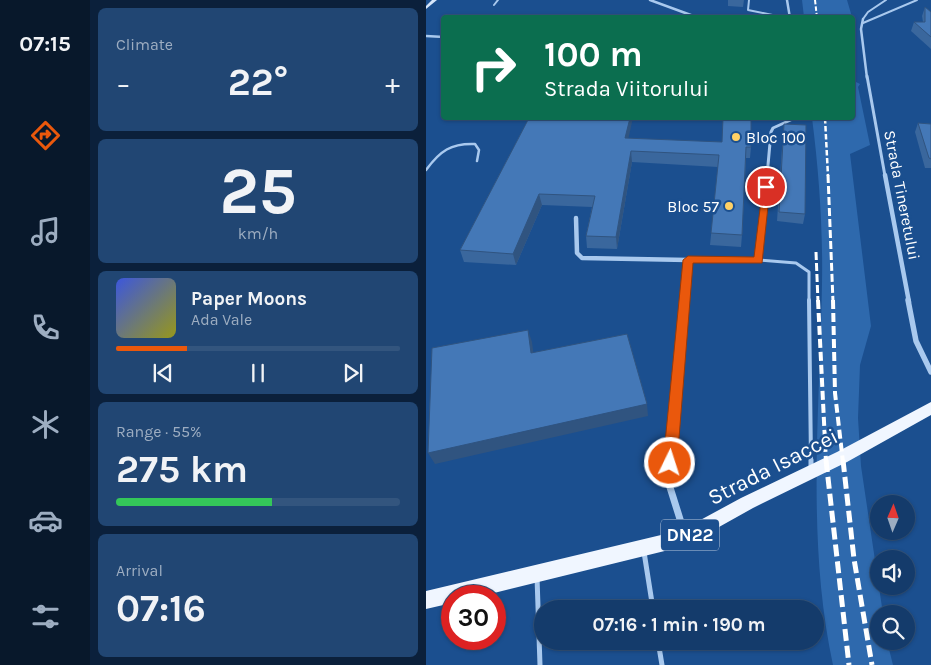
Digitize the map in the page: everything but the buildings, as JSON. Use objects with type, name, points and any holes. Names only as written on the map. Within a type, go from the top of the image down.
[{"type":"main road","name":"Strada Isaccei","points":[[426,600],[537,575],[685,538],[747,503],[811,473],[931,408]]},
{"type":"street","points":[[427,5],[434,0]]},
{"type":"street","points":[[650,0],[690,15]]},
{"type":"street","points":[[787,0],[789,15]]},
{"type":"street","name":"Strada Tineretului","points":[[863,21],[861,29],[869,90],[916,341],[931,372]]},
{"type":"street","points":[[426,36],[441,37]]},
{"type":"street","points":[[576,218],[577,253],[582,258],[758,260],[771,132],[773,128],[791,120]]},
{"type":"street","points":[[685,538],[668,481],[688,260]]},
{"type":"lane","points":[[494,5],[498,0]]},
{"type":"lane","points":[[749,0],[748,10],[774,15]]},
{"type":"lane","points":[[863,21],[868,12],[886,0]]},
{"type":"lane","points":[[863,21],[917,0]]},
{"type":"lane","points":[[426,170],[437,154],[448,145],[461,143],[475,144],[479,150],[477,161]]},
{"type":"lane","points":[[758,260],[796,263],[809,272],[811,473]]},
{"type":"lane","points":[[643,548],[652,600]]},
{"type":"lane","points":[[537,575],[540,665]]},
{"type":"lane","points":[[660,650],[662,665]]},
{"type":"shaded area","points":[[802,0],[847,0],[851,15],[804,15]]},
{"type":"shaded area","points":[[855,82],[860,84],[858,87],[870,145],[850,154],[871,326],[860,365],[858,418],[861,466],[870,527],[870,540],[872,540],[873,550],[870,550],[870,595],[880,595],[882,605],[870,605],[870,650],[889,650],[893,665],[833,665],[825,618],[817,523],[817,427],[822,284],[819,180],[812,120],[855,120]]},
{"type":"railway","points":[[815,0],[817,15]]},
{"type":"railway","points":[[825,120],[828,176]]},
{"type":"railway","points":[[828,175],[833,302]]},
{"type":"railway","points":[[816,252],[818,302]]},
{"type":"railway","points":[[818,300],[826,462]]},
{"type":"railway","points":[[833,300],[835,393],[843,462]]},
{"type":"railway","points":[[826,460],[849,665]]},
{"type":"railway","points":[[843,460],[854,559],[872,665]]},
{"type":"place","name":"Bloc 100","points":[[736,137]]},
{"type":"place","name":"Bloc 57","points":[[729,206]]},
{"type":"route","points":[[670,463],[688,260],[706,258],[758,260],[766,187]]}]
